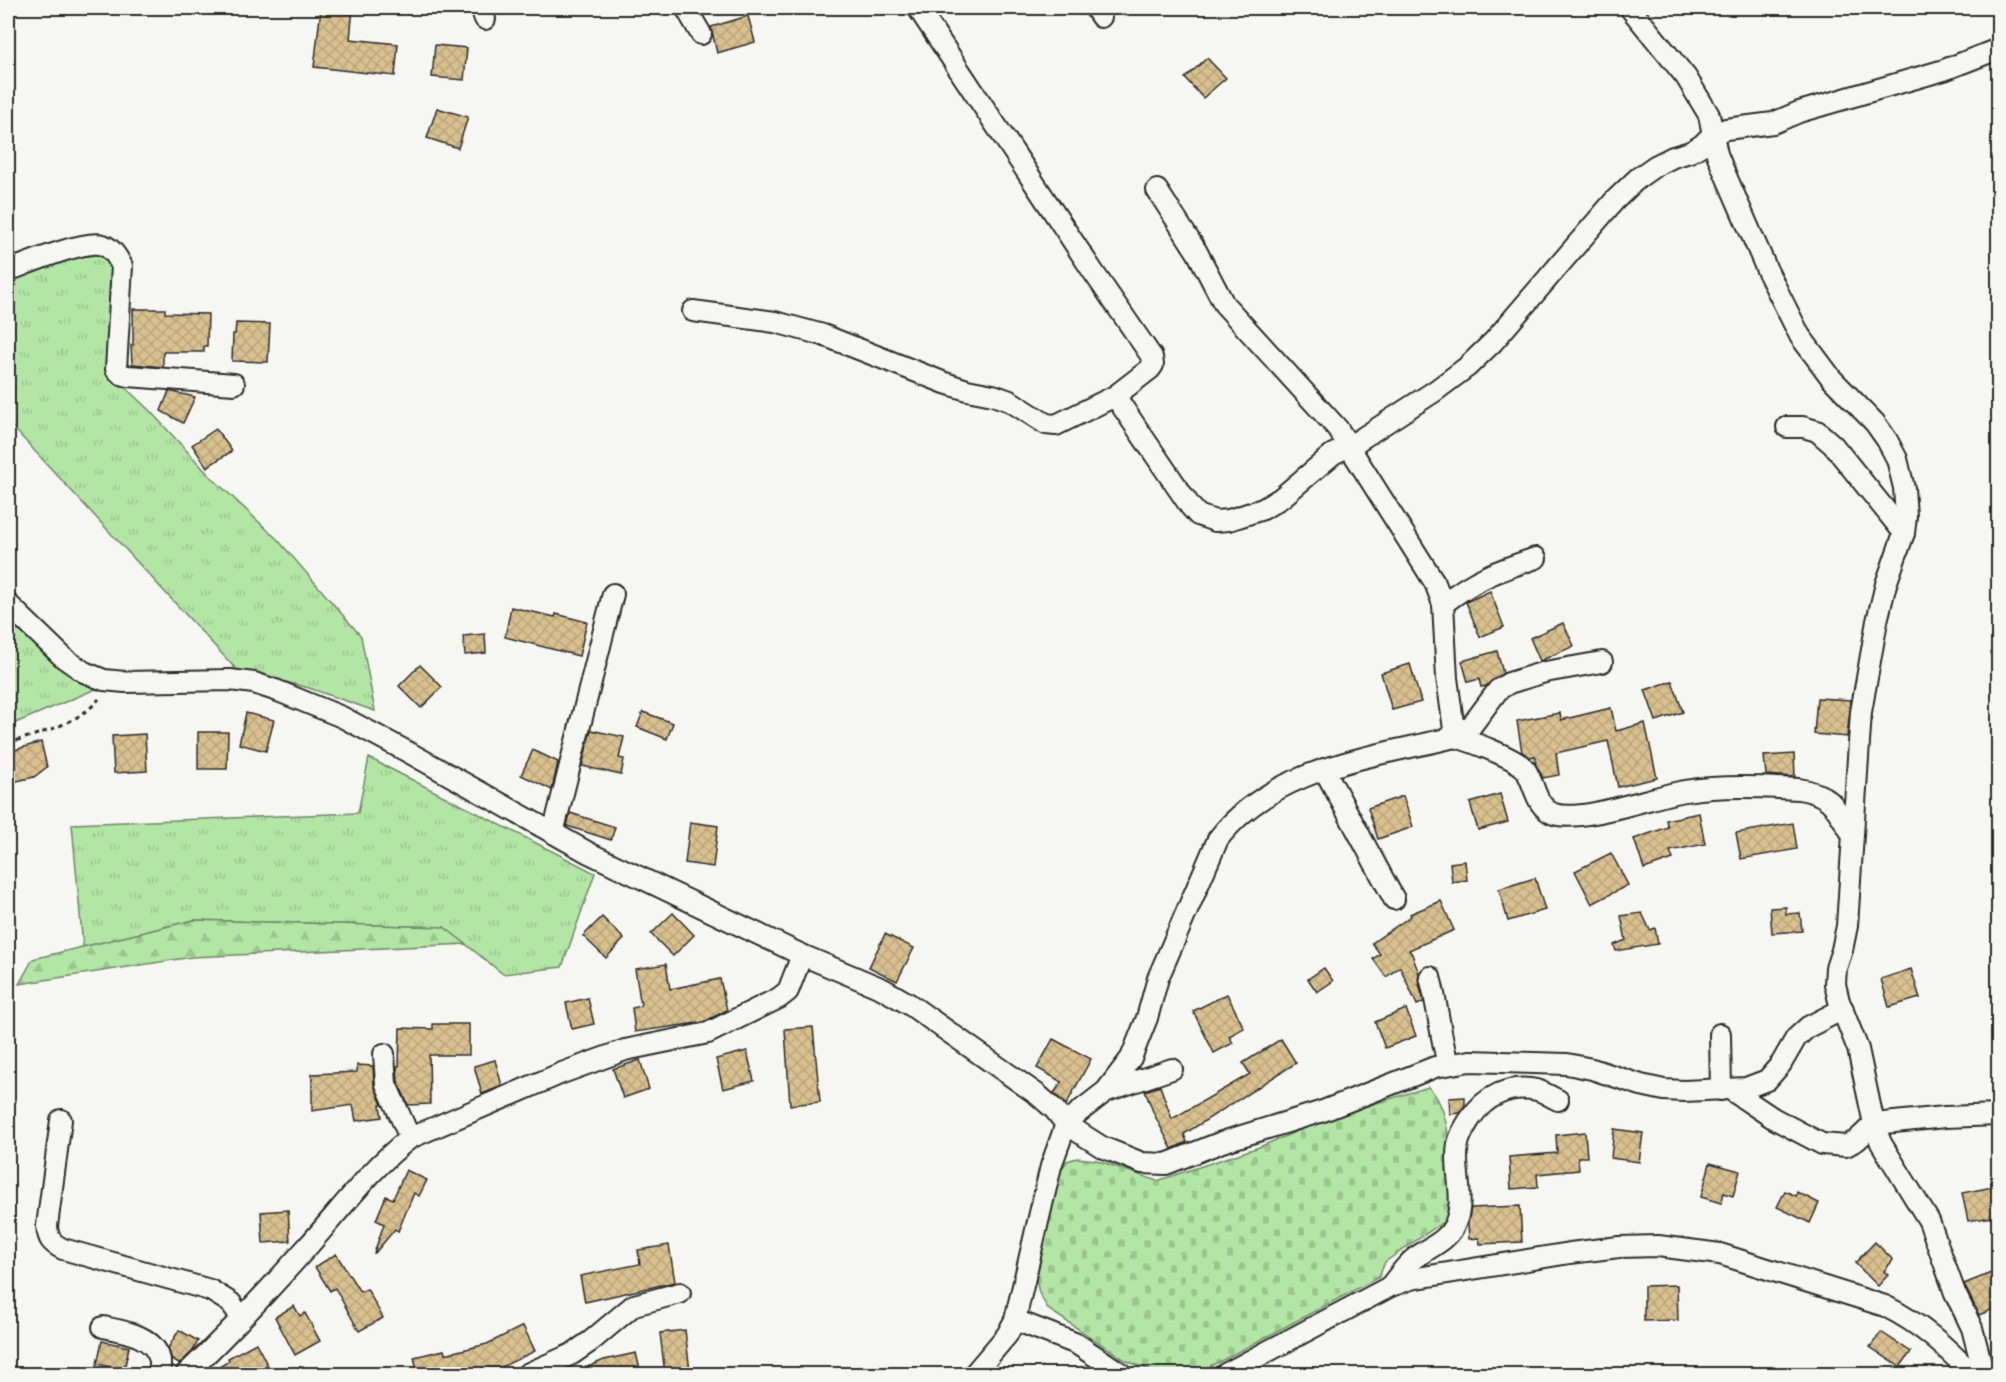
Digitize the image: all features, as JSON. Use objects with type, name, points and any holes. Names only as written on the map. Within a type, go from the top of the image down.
[{"type":"street","points":[[686,8],[700,34]]},
{"type":"street","points":[[1630,8],[1686,78],[1708,114],[1723,169],[1767,270],[1800,336],[1832,379],[1875,423],[1897,459],[1906,501],[1904,533],[1886,584],[1877,621],[1861,712],[1847,926],[1836,968],[1835,984],[1858,1049],[1874,1124],[1881,1143],[1929,1221],[1955,1293],[1972,1328],[1984,1374]]},
{"type":"street","points":[[693,311],[775,322],[823,335],[945,383],[1010,401],[1046,424],[1056,425],[1115,396],[1150,369],[1153,365],[1152,357],[1094,273],[923,9]]},
{"type":"street","points":[[1115,396],[1190,506],[1205,519],[1229,520],[1263,509],[1281,498],[1333,454],[1350,446],[1435,391],[1467,367],[1493,342],[1615,200],[1655,165],[1690,152],[1713,135],[1726,129],[1773,123],[1799,112],[1944,70],[1998,49]]},
{"type":"street","points":[[1157,190],[1197,252],[1224,304],[1320,408],[1350,446],[1430,574],[1443,604],[1447,678],[1455,737]]},
{"type":"street","points":[[8,271],[87,245],[103,245],[115,253],[122,266],[116,369],[128,376],[234,384]]},
{"type":"street","points":[[1787,427],[1803,427],[1817,431],[1833,445],[1904,533]]},
{"type":"street","points":[[1443,604],[1478,579],[1494,571],[1536,558]]},
{"type":"street","points":[[553,832],[613,594]]},
{"type":"street","points":[[8,604],[64,658],[84,672],[104,680],[230,680],[254,683],[342,717],[661,888],[802,955],[883,989],[909,1004],[1038,1095],[1066,1124],[1102,1147],[1142,1163],[1166,1164],[1222,1142],[1323,1111],[1425,1071],[1448,1064],[1470,1061],[1567,1064],[1664,1090],[1746,1088],[1767,1080],[1781,1064],[1796,1038],[1808,1027],[1843,1009]]},
{"type":"street","points":[[974,1374],[1007,1335],[1015,1320],[1051,1166],[1066,1124],[1107,1091],[1121,1074],[1140,1040],[1158,978],[1218,839],[1231,823],[1272,792],[1324,769],[1355,759],[1455,737],[1472,725],[1498,690],[1509,682],[1545,672],[1602,662]]},
{"type":"street","points":[[1455,737],[1519,763],[1526,771],[1536,796],[1543,806],[1553,813],[1577,815],[1704,788],[1799,789],[1814,791],[1828,799],[1852,834]]},
{"type":"street","points":[[1324,769],[1394,899]]},
{"type":"street","points":[[186,1374],[310,1244],[366,1179],[390,1154],[410,1138],[562,1073],[625,1050],[708,1033],[779,998],[788,991],[802,955]]},
{"type":"street","points":[[1430,977],[1436,997],[1440,1030],[1448,1064]]},
{"type":"street","points":[[1720,1034],[1726,1090]]},
{"type":"street","points":[[384,1054],[387,1084],[410,1138]]},
{"type":"street","points":[[1107,1091],[1172,1069]]},
{"type":"street","points":[[1391,1286],[1414,1259],[1447,1236],[1454,1227],[1458,1215],[1460,1187],[1458,1144],[1463,1130],[1474,1113],[1491,1097],[1504,1090],[1520,1088],[1539,1090],[1558,1100]]},
{"type":"street","points":[[1726,1090],[1822,1144],[1846,1146],[1857,1140],[1874,1124],[1945,1117],[1998,1115]]},
{"type":"street","points":[[61,1120],[47,1238],[63,1249],[210,1290],[231,1303],[241,1317]]},
{"type":"street","points":[[1225,1374],[1391,1286],[1429,1276],[1570,1253],[1619,1247],[1658,1246],[1720,1254],[1885,1306],[1907,1317],[1928,1332],[1972,1374]]},
{"type":"street","points":[[527,1374],[572,1354],[634,1305],[680,1293]]},
{"type":"street","points":[[1015,1320],[1077,1344],[1101,1368],[1122,1374]]},
{"type":"street","points":[[103,1327],[127,1332],[154,1347],[160,1359],[160,1374]]},
{"type":"path","points":[[8,743],[63,724],[92,708],[113,681]]},
{"type":"green space","points":[[99,251],[113,268],[109,372],[150,411],[209,475],[278,540],[361,636],[375,711],[309,688],[236,669],[8,422],[8,281],[41,267]]},
{"type":"green space","points":[[8,615],[103,686],[8,726]]},
{"type":"green space","points":[[369,758],[595,873],[562,967],[503,974],[444,927],[194,920],[83,947],[72,824],[358,813]]},
{"type":"green space","points":[[194,920],[444,927],[466,944],[192,957],[19,984],[33,959]]},
{"type":"green space","points":[[1428,1087],[1437,1098],[1447,1129],[1450,1148],[1450,1217],[1385,1262],[1379,1277],[1221,1361],[1194,1373],[1154,1372],[1125,1360],[1048,1309],[1039,1293],[1036,1279],[1061,1170],[1067,1161],[1077,1158],[1096,1160],[1157,1181],[1259,1147],[1329,1118]]},
{"type":"building","points":[[321,8],[353,8],[350,39],[398,44],[395,76],[314,67]]},
{"type":"building","points":[[748,16],[755,42],[717,53],[711,27]]},
{"type":"building","points":[[435,45],[467,48],[464,80],[432,77]]},
{"type":"building","points":[[1207,58],[1226,78],[1203,98],[1185,78]]},
{"type":"building","points":[[437,108],[468,117],[458,148],[427,138]]},
{"type":"building","points":[[133,309],[165,309],[165,313],[208,314],[207,346],[204,346],[204,352],[163,352],[163,367],[132,364]]},
{"type":"building","points":[[236,323],[270,324],[268,362],[232,361],[233,334],[235,334]]},
{"type":"building","points":[[169,391],[195,397],[183,423],[161,411]]},
{"type":"building","points":[[216,429],[232,451],[207,467],[192,445]]},
{"type":"building","points":[[1490,591],[1504,627],[1480,637],[1466,602]]},
{"type":"building","points":[[511,607],[555,617],[556,614],[587,622],[579,656],[505,637]]},
{"type":"building","points":[[1563,623],[1574,646],[1540,661],[1530,638]]},
{"type":"building","points":[[485,634],[486,653],[465,655],[463,636]]},
{"type":"building","points":[[1497,651],[1503,673],[1486,686],[1481,687],[1479,679],[1468,682],[1462,661]]},
{"type":"building","points":[[1410,664],[1421,702],[1392,710],[1381,673]]},
{"type":"building","points":[[420,665],[442,687],[421,708],[399,686]]},
{"type":"building","points":[[1672,681],[1683,712],[1656,721],[1645,690]]},
{"type":"building","points":[[1817,698],[1851,700],[1847,737],[1814,734]]},
{"type":"building","points":[[1611,708],[1616,731],[1645,723],[1657,778],[1618,787],[1608,741],[1556,753],[1559,775],[1543,778],[1536,765],[1535,756],[1530,757],[1522,752],[1517,721],[1560,713],[1561,720]]},
{"type":"building","points":[[643,712],[673,723],[667,739],[637,727]]},
{"type":"building","points":[[246,713],[274,720],[266,751],[239,744]]},
{"type":"building","points":[[591,730],[624,737],[619,758],[624,759],[621,775],[582,766]]},
{"type":"building","points":[[198,732],[228,732],[227,769],[198,769]]},
{"type":"building","points":[[145,734],[147,771],[114,773],[112,736]]},
{"type":"building","points":[[41,742],[47,767],[34,777],[8,783],[8,752]]},
{"type":"building","points":[[533,750],[558,762],[552,790],[521,775]]},
{"type":"building","points":[[1794,754],[1795,777],[1766,775],[1764,756]]},
{"type":"building","points":[[1500,794],[1508,822],[1478,830],[1470,803]]},
{"type":"building","points":[[1403,796],[1413,827],[1378,839],[1368,808]]},
{"type":"building","points":[[570,813],[615,827],[611,840],[567,826]]},
{"type":"building","points":[[1699,813],[1705,844],[1670,851],[1673,859],[1644,869],[1634,839],[1668,827],[1666,820]]},
{"type":"building","points":[[690,822],[718,826],[713,867],[685,863]]},
{"type":"building","points":[[1793,823],[1797,849],[1741,859],[1736,833]]},
{"type":"building","points":[[1611,853],[1628,885],[1592,904],[1575,871]]},
{"type":"building","points":[[1465,861],[1467,880],[1452,882],[1450,863]]},
{"type":"building","points":[[1535,878],[1545,910],[1508,921],[1499,889]]},
{"type":"building","points":[[1441,901],[1454,930],[1409,950],[1419,973],[1418,980],[1424,1002],[1417,1005],[1400,967],[1386,977],[1373,959],[1380,954],[1372,943],[1411,916],[1410,914]]},
{"type":"building","points":[[1786,907],[1786,914],[1800,913],[1802,931],[1772,933],[1770,908]]},
{"type":"building","points":[[673,913],[694,935],[673,956],[651,934]]},
{"type":"building","points":[[1642,913],[1650,930],[1655,928],[1658,944],[1616,951],[1614,945],[1626,940],[1621,916]]},
{"type":"building","points":[[602,917],[624,939],[606,958],[583,936]]},
{"type":"building","points":[[885,934],[914,948],[897,981],[869,967]]},
{"type":"building","points":[[666,964],[670,989],[720,979],[727,1010],[704,1022],[635,1032],[632,1008],[641,1006],[635,969]]},
{"type":"building","points":[[1324,968],[1333,981],[1317,992],[1308,979]]},
{"type":"building","points":[[1911,969],[1920,998],[1889,1007],[1881,979]]},
{"type":"building","points":[[1227,994],[1244,1028],[1229,1036],[1233,1043],[1214,1053],[1193,1011]]},
{"type":"building","points":[[588,998],[594,1024],[572,1029],[566,1003]]},
{"type":"building","points":[[1406,1009],[1416,1036],[1385,1048],[1375,1022]]},
{"type":"building","points":[[433,1024],[469,1024],[469,1055],[429,1055],[430,1104],[408,1105],[398,1081],[400,1028],[433,1029]]},
{"type":"building","points":[[813,1027],[820,1102],[790,1105],[785,1029]]},
{"type":"building","points":[[1053,1039],[1091,1059],[1066,1105],[1054,1093],[1062,1082],[1037,1068]]},
{"type":"building","points":[[1281,1039],[1296,1063],[1184,1134],[1187,1142],[1172,1149],[1145,1091],[1160,1086],[1172,1119],[1250,1074],[1243,1063]]},
{"type":"building","points":[[747,1051],[754,1081],[723,1089],[716,1059]]},
{"type":"building","points":[[495,1060],[502,1086],[482,1094],[474,1066]]},
{"type":"building","points":[[640,1060],[649,1089],[623,1098],[613,1069]]},
{"type":"building","points":[[357,1065],[373,1066],[374,1085],[382,1105],[380,1105],[382,1117],[356,1121],[353,1105],[312,1111],[312,1074],[357,1072]]},
{"type":"building","points":[[1465,1097],[1465,1105],[1460,1113],[1450,1114],[1449,1098]]},
{"type":"building","points":[[1614,1129],[1643,1133],[1639,1162],[1611,1158]]},
{"type":"building","points":[[1585,1132],[1587,1157],[1578,1157],[1579,1170],[1537,1174],[1538,1187],[1511,1189],[1509,1157],[1557,1153],[1556,1135]]},
{"type":"building","points":[[1710,1163],[1740,1171],[1733,1196],[1724,1193],[1721,1203],[1701,1197]]},
{"type":"building","points":[[406,1170],[427,1180],[419,1196],[414,1193],[398,1231],[395,1229],[374,1253],[384,1224],[376,1220],[386,1196],[393,1199]]},
{"type":"building","points":[[1998,1186],[1998,1216],[1968,1221],[1962,1193]]},
{"type":"building","points":[[1785,1191],[1796,1196],[1797,1192],[1819,1203],[1810,1223],[1777,1207]]},
{"type":"building","points":[[1520,1206],[1522,1242],[1480,1244],[1479,1238],[1469,1239],[1468,1223],[1471,1208]]},
{"type":"building","points":[[288,1210],[290,1241],[263,1243],[261,1212]]},
{"type":"building","points":[[1875,1242],[1893,1260],[1884,1271],[1888,1275],[1878,1286],[1855,1263]]},
{"type":"building","points":[[669,1245],[675,1282],[585,1302],[580,1276],[640,1264],[638,1250]]},
{"type":"building","points":[[336,1254],[360,1292],[367,1289],[383,1318],[359,1331],[335,1288],[330,1291],[315,1267]]},
{"type":"building","points":[[1998,1270],[1998,1307],[1979,1315],[1964,1284]]},
{"type":"building","points":[[1677,1285],[1678,1320],[1644,1321],[1644,1286]]},
{"type":"building","points":[[294,1306],[300,1316],[305,1313],[320,1341],[295,1355],[275,1317]]},
{"type":"building","points":[[523,1326],[535,1351],[487,1374],[418,1374],[414,1357],[444,1350],[445,1354],[487,1344]]},
{"type":"building","points":[[179,1330],[198,1341],[192,1352],[179,1364],[172,1360],[168,1348]]},
{"type":"building","points":[[685,1330],[690,1371],[665,1374],[660,1333]]},
{"type":"building","points":[[1881,1332],[1911,1352],[1900,1367],[1870,1347]]},
{"type":"building","points":[[102,1341],[129,1347],[124,1370],[97,1364]]},
{"type":"building","points":[[256,1343],[269,1368],[257,1374],[208,1374],[229,1361],[228,1358]]},
{"type":"building","points":[[636,1353],[641,1374],[574,1374],[604,1360]]}]
